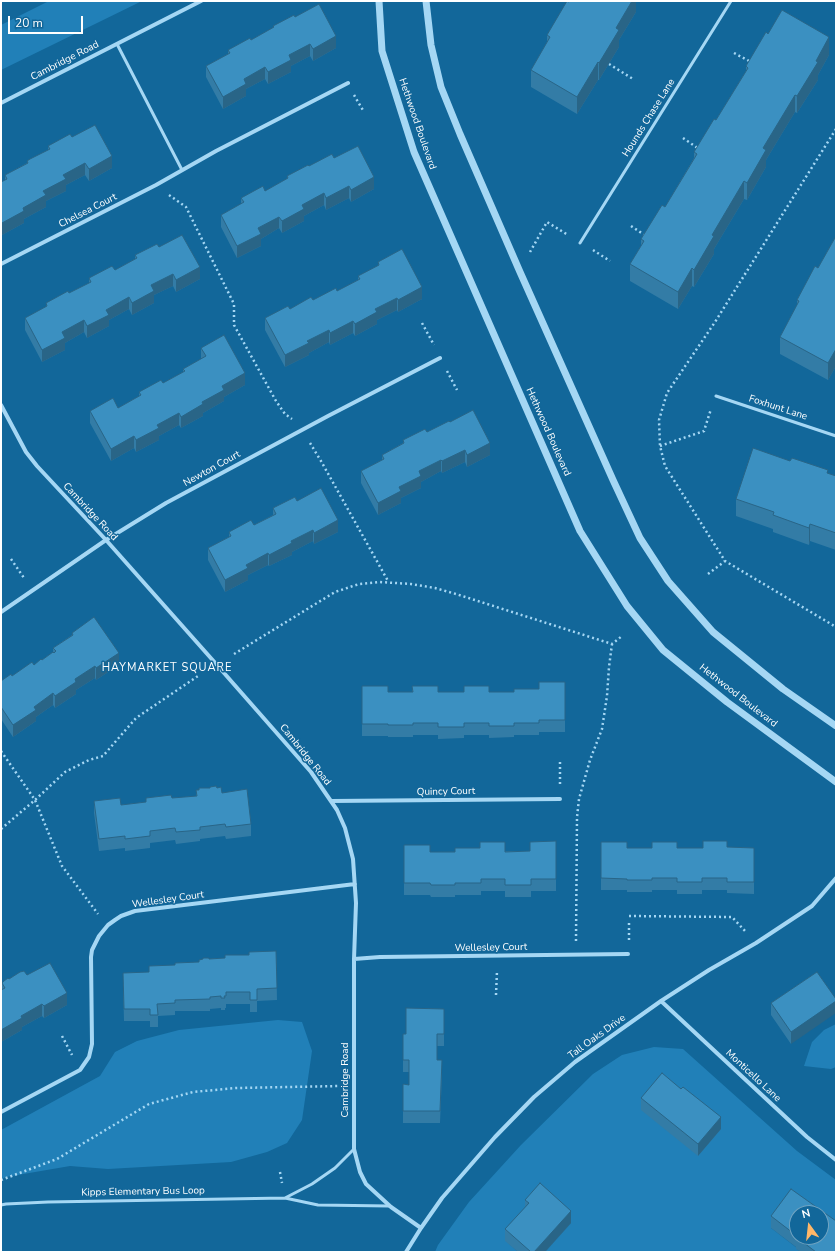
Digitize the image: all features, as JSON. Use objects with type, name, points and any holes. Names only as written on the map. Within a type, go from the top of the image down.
[{"type":"street","name":"Cambridge Road","points":[[1,103],[200,1]]},
{"type":"street","name":"Hethwood Boulevard","points":[[379,1],[382,51],[414,152],[580,531],[627,606],[663,650],[727,702],[836,782]]},
{"type":"street","points":[[426,1],[431,45],[441,87],[526,286],[612,480],[640,538],[668,581],[713,632],[783,689],[836,726]]},
{"type":"street","name":"Chelsea Court","points":[[1,264],[156,185],[348,83]]},
{"type":"street","name":"Newton Court","points":[[1,612],[106,540],[186,492],[440,358]]},
{"type":"street","name":"Cambridge Road","points":[[1,408],[26,452],[37,466],[106,540],[311,772],[337,810],[345,828],[353,859],[356,903],[354,959],[354,1149],[360,1172],[366,1184],[389,1206],[421,1228]]},
{"type":"street","name":"Quincy Court","points":[[331,801],[560,799]]},
{"type":"street","name":"Tall Oaks Drive","points":[[406,1252],[442,1198],[495,1137],[534,1097],[575,1062],[661,1001],[709,970],[756,943],[812,906],[836,878]]},
{"type":"street","name":"Wellesley Court","points":[[80,1070],[89,1057],[92,1044],[92,950],[103,930],[115,920],[135,911],[355,884]]},
{"type":"street","name":"Wellesley Court","points":[[354,959],[380,957],[628,954]]},
{"type":"street","name":"Monticello Lane","points":[[661,1001],[801,1132],[836,1160]]},
{"type":"street","points":[[1,1112],[80,1070]]},
{"type":"lane","name":"Hounds Chase Lane","points":[[580,242],[731,1]]},
{"type":"lane","points":[[117,44],[182,170]]},
{"type":"lane","name":"Foxhunt Lane","points":[[716,396],[836,436]]},
{"type":"lane","name":"Kipps Elementary Bus Loop","points":[[285,1198],[312,1184],[335,1168],[354,1149]]},
{"type":"lane","name":"Kipps Elementary Bus Loop","points":[[1,1206],[6,1204],[48,1202],[285,1198],[318,1205],[389,1206]]},
{"type":"path","points":[[734,53],[756,65]]},
{"type":"path","points":[[609,64],[633,79]]},
{"type":"path","points":[[683,138],[704,152]]},
{"type":"path","points":[[164,191],[186,207],[234,304],[234,325],[276,401],[285,414],[292,419]]},
{"type":"path","points":[[532,246],[547,222]]},
{"type":"path","points":[[631,226],[652,239]]},
{"type":"path","points":[[660,446],[704,431],[716,396]]},
{"type":"path","points":[[307,439],[321,461],[388,582]]},
{"type":"path","points":[[11,559],[33,590]]},
{"type":"path","points":[[708,574],[725,561]]},
{"type":"path","points":[[234,654],[335,592],[359,584],[388,582],[427,587],[456,594],[612,644]]},
{"type":"path","points":[[576,955],[577,817],[579,799],[590,760],[602,728],[612,644],[622,636]]},
{"type":"path","points":[[1,829],[65,772],[89,760],[103,756],[136,718],[198,676]]},
{"type":"path","points":[[1,751],[35,800],[62,866],[99,916]]},
{"type":"path","points":[[560,762],[560,799]]},
{"type":"path","points":[[629,916],[732,917],[756,943]]},
{"type":"path","points":[[496,956],[496,994]]},
{"type":"path","points":[[62,1036],[80,1070]]},
{"type":"path","points":[[1,1180],[57,1159],[149,1104],[193,1092],[236,1088],[333,1086]]},
{"type":"shaded area","points":[[49,1],[142,1],[1,70],[1,25]]},
{"type":"shaded area","points":[[278,1020],[302,1022],[312,1051],[302,1120],[287,1143],[267,1152],[231,1162],[108,1169],[70,1166],[1,1179],[1,1130],[100,1076],[115,1052],[137,1041],[179,1030]]},
{"type":"shaded area","points":[[836,1024],[836,1067],[831,1069],[804,1066],[812,1042],[824,1030]]},
{"type":"shaded area","points":[[654,1047],[683,1049],[797,1151],[836,1180],[836,1233],[829,1224],[829,1205],[801,1205],[791,1201],[771,1228],[789,1242],[789,1245],[793,1245],[801,1252],[545,1252],[571,1223],[506,1241],[518,1252],[435,1252],[438,1245],[469,1202],[521,1145],[593,1074],[622,1055]]},
{"type":"building","points":[[567,1],[632,1],[616,28],[619,30],[577,97],[531,70],[550,37],[547,35]]},
{"type":"building","points":[[319,4],[336,36],[313,49],[310,44],[289,55],[291,60],[268,72],[265,67],[244,79],[246,84],[223,97],[206,66],[230,53],[228,50],[250,38],[251,40],[294,15],[295,17]]},
{"type":"building","points":[[782,10],[829,37],[816,61],[818,62],[797,96],[795,95],[763,148],[766,150],[747,183],[744,181],[712,235],[714,236],[694,270],[692,268],[678,292],[630,264],[644,241],[641,239],[662,205],[665,207],[697,154],[694,152],[714,119],[716,120],[748,68],[746,66],[766,32],[768,34]]},
{"type":"building","points":[[95,125],[112,156],[89,169],[85,163],[63,175],[66,179],[43,191],[46,195],[23,208],[24,211],[2,223],[1,182],[7,179],[5,175],[28,163],[27,161],[30,159],[50,149],[48,146],[70,134],[72,137]]},
{"type":"building","points":[[358,146],[374,177],[351,190],[349,186],[326,198],[324,193],[302,205],[304,209],[282,221],[279,217],[258,228],[261,234],[237,246],[221,215],[244,202],[241,198],[263,186],[265,191],[288,178],[287,176],[308,165],[309,166],[332,154],[334,158]]},
{"type":"building","points":[[182,235],[200,267],[176,280],[173,274],[151,285],[154,291],[132,303],[129,297],[106,310],[109,315],[87,326],[84,320],[62,332],[65,338],[42,350],[25,318],[47,306],[46,303],[68,291],[69,293],[91,282],[89,278],[112,266],[115,270],[137,258],[135,255],[157,244],[159,247]]},
{"type":"building","points":[[836,236],[836,349],[828,363],[780,337],[815,266],[818,268]]},
{"type":"building","points":[[402,249],[422,287],[398,300],[397,298],[375,309],[377,312],[355,324],[353,321],[330,333],[329,330],[307,341],[309,343],[285,355],[265,318],[288,306],[290,309],[311,297],[313,300],[336,288],[337,291],[360,279],[358,276],[379,265],[378,262]]},
{"type":"building","points":[[224,335],[245,373],[222,386],[224,390],[202,402],[203,404],[181,417],[179,413],[157,425],[159,428],[136,440],[134,436],[111,449],[90,411],[113,398],[118,408],[141,395],[139,392],[161,380],[163,383],[185,371],[183,369],[206,356],[201,348]]},
{"type":"building","points":[[473,410],[490,443],[467,455],[465,450],[419,471],[421,476],[399,487],[401,491],[378,503],[361,471],[384,459],[382,455],[404,443],[403,440],[425,429],[427,432]]},
{"type":"building","points":[[753,448],[790,461],[792,458],[828,470],[827,473],[836,476],[836,533],[810,524],[809,528],[773,515],[774,512],[736,499]]},
{"type":"building","points":[[321,488],[338,520],[314,533],[313,530],[291,541],[292,543],[269,555],[268,553],[246,565],[248,568],[225,580],[208,548],[231,536],[229,532],[251,520],[254,525],[276,514],[273,508],[295,497],[297,501]]},
{"type":"building","points":[[94,617],[119,653],[96,668],[95,666],[75,679],[76,682],[55,696],[53,693],[34,707],[36,710],[13,725],[1,707],[1,681],[11,674],[12,676],[32,662],[34,665],[41,659],[42,660],[53,652],[54,653],[56,651],[53,648],[73,635],[72,633]]},
{"type":"building","points":[[539,682],[565,682],[565,720],[539,720],[539,723],[514,723],[514,726],[489,726],[489,723],[464,723],[464,727],[438,727],[438,723],[413,723],[413,725],[362,724],[362,686],[388,686],[388,692],[413,692],[412,686],[438,686],[438,692],[464,692],[464,686],[489,686],[489,692],[514,692],[514,689],[539,689]]},
{"type":"building","points":[[216,786],[217,788],[221,787],[222,793],[247,789],[251,824],[226,827],[225,824],[200,827],[200,830],[176,832],[175,828],[150,831],[150,836],[125,839],[125,836],[99,839],[94,801],[120,798],[121,805],[146,802],[146,798],[171,795],[172,798],[197,796],[196,790],[199,790],[199,788],[210,788]]},
{"type":"building","points":[[556,841],[556,879],[531,879],[531,885],[505,885],[505,879],[481,879],[481,883],[455,883],[455,885],[404,883],[404,845],[430,845],[430,852],[455,852],[455,848],[480,848],[480,842],[505,842],[505,852],[530,851],[530,842]]},
{"type":"building","points":[[703,841],[727,841],[727,847],[754,848],[754,882],[727,882],[727,878],[702,878],[702,882],[677,882],[677,878],[627,880],[601,878],[601,842],[627,842],[627,848],[652,848],[652,842],[677,842],[677,848],[703,848]]},
{"type":"building","points":[[276,951],[277,988],[257,989],[257,1000],[250,1000],[250,992],[226,992],[226,996],[224,996],[225,998],[221,998],[221,996],[210,997],[210,999],[175,1000],[175,1003],[157,1004],[158,1015],[150,1015],[150,1009],[124,1009],[123,973],[149,972],[149,966],[199,962],[199,960],[203,958],[225,958],[225,955],[249,955],[249,952]]},
{"type":"building","points":[[50,963],[67,993],[44,1006],[42,1004],[1,1030],[1,990],[5,988],[2,983],[20,972],[24,971],[27,975]]},
{"type":"building","points":[[817,972],[836,1001],[791,1032],[771,1003]]},
{"type":"building","points":[[406,1008],[444,1009],[444,1034],[437,1034],[437,1060],[442,1060],[440,1111],[403,1111],[403,1084],[409,1085],[409,1060],[403,1060],[403,1034],[406,1034]]},
{"type":"building","points":[[662,1073],[681,1089],[683,1087],[721,1117],[698,1144],[641,1098]]},
{"type":"building","points":[[540,1183],[571,1211],[534,1252],[531,1252],[505,1229],[529,1203],[525,1200]]},
{"type":"building","points":[[791,1189],[814,1205],[789,1205],[789,1230],[771,1216]]},
{"type":"building","points":[[829,1216],[836,1221],[836,1252],[816,1252],[807,1245],[829,1245]]},
{"type":"district","name":"HAYMARKET SQUARE","points":[[167,668]]}]
